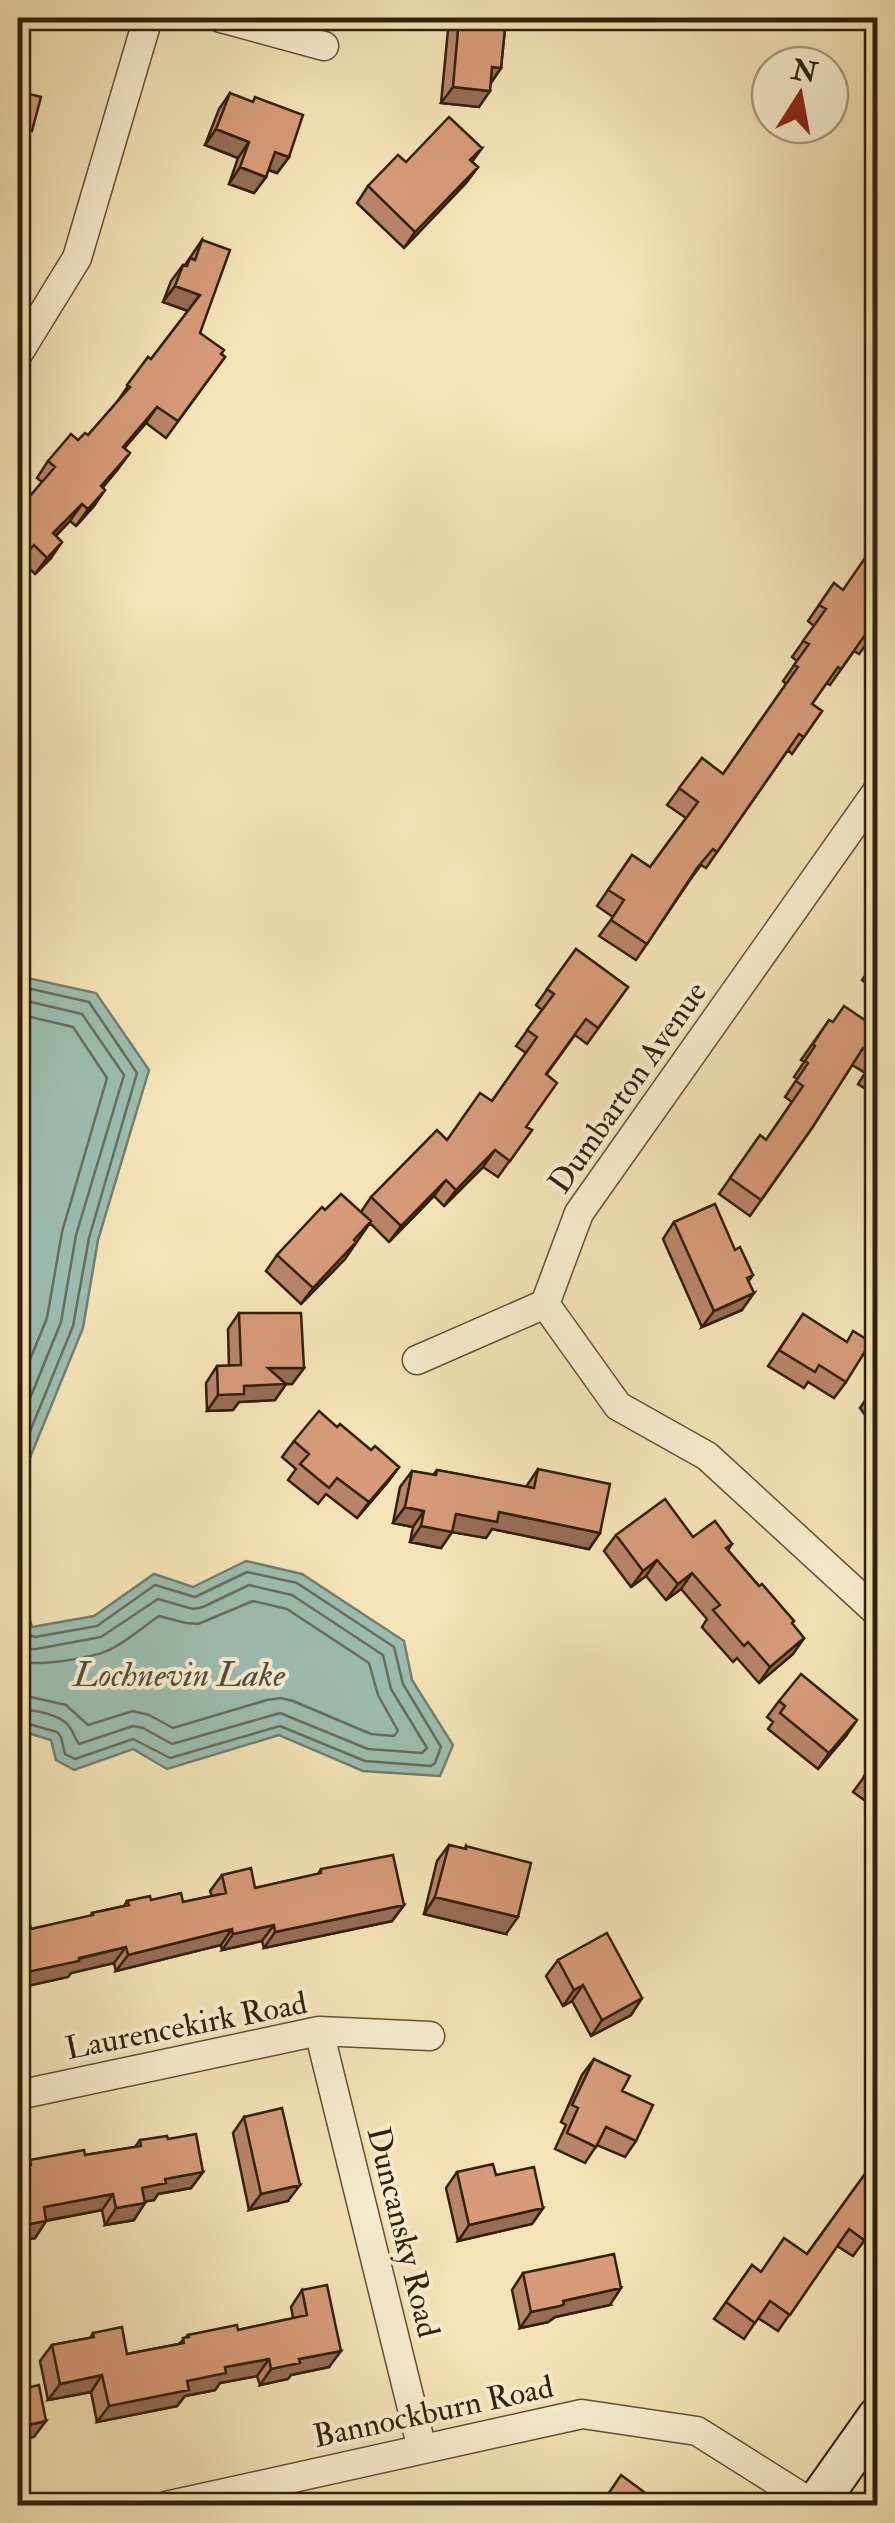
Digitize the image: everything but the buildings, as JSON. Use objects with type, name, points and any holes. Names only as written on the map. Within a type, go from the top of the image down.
[{"type":"street","points":[[18,354],[78,258],[148,18]]},
{"type":"street","points":[[221,18],[324,46]]},
{"type":"street","name":"Dumbarton Avenue","points":[[545,1304],[579,1213],[878,790]]},
{"type":"street","points":[[417,1360],[545,1304],[618,1406],[707,1456],[878,1613]]},
{"type":"street","name":"Laurencekirk Road","points":[[18,2094],[319,2031],[430,2036]]},
{"type":"street","name":"Duncansky Road","points":[[319,2031],[422,2450]]},
{"type":"street","name":"Bannockburn Road","points":[[166,2506],[582,2414],[697,2431],[816,2506]]},
{"type":"street","points":[[816,2506],[878,2417]]},
{"type":"water","points":[[18,976],[96,993],[149,1070],[98,1240],[83,1328],[18,1487]]},
{"type":"water","name":"Lochnevin Lake","points":[[246,1561],[302,1574],[404,1641],[412,1680],[453,1745],[440,1776],[363,1771],[279,1735],[167,1769],[133,1749],[74,1770],[56,1760],[51,1740],[18,1730],[18,1578],[32,1627],[94,1616],[154,1574],[193,1587]]}]
